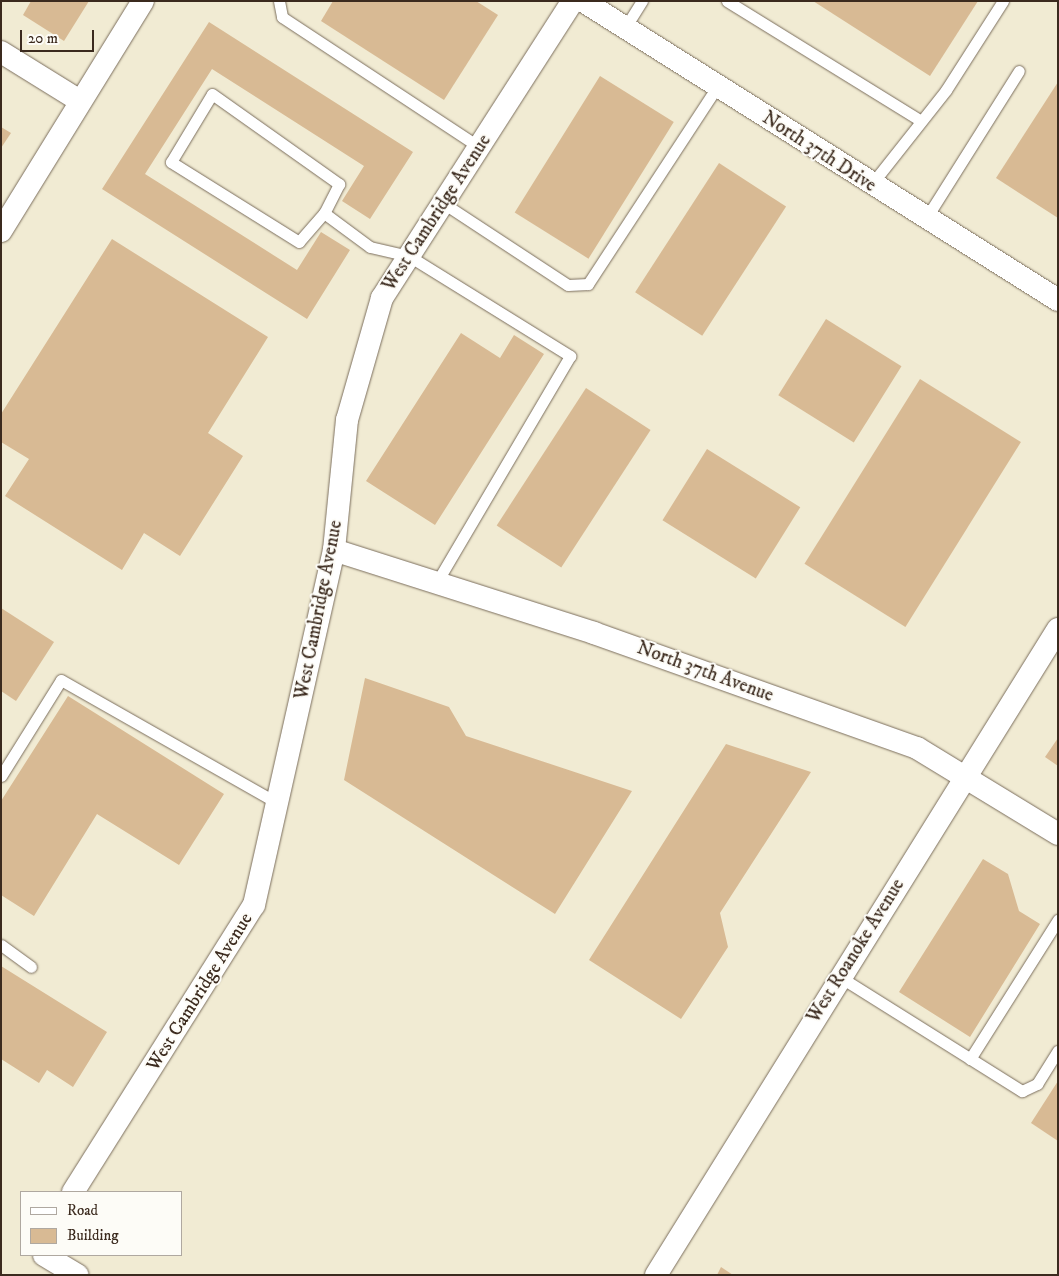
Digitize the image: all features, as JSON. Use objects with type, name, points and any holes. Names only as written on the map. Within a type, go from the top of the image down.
[{"type":"street","points":[[1,231],[143,1]]},
{"type":"street","name":"West Cambridge Avenue","points":[[74,1191],[254,905],[279,804],[334,550],[347,420],[382,298],[573,1]]},
{"type":"street","name":"North 37th Drive","points":[[593,4],[625,28],[925,220],[1058,300]]},
{"type":"street","points":[[1,52],[80,101]]},
{"type":"street","name":"North 37th Avenue","points":[[334,550],[594,632],[917,748],[965,774],[1058,834]]},
{"type":"street","name":"West Roanoke Avenue","points":[[656,1275],[965,774],[1058,629]]},
{"type":"street","points":[[46,1256],[77,1275]]},
{"type":"lane","points":[[279,1],[282,17],[479,147]]},
{"type":"lane","points":[[625,28],[642,1]]},
{"type":"lane","points":[[727,1],[921,121]]},
{"type":"lane","points":[[871,185],[921,121],[1003,1]]},
{"type":"lane","points":[[925,220],[1019,71]]},
{"type":"lane","points":[[443,203],[568,285],[588,284],[717,86]]},
{"type":"lane","points":[[212,94],[339,184],[324,214],[299,242],[171,162],[212,94]]},
{"type":"lane","points":[[324,214],[370,248],[409,256],[570,356],[437,582]]},
{"type":"lane","points":[[1,776],[61,680],[279,804]]},
{"type":"lane","points":[[970,1059],[1058,920]]},
{"type":"lane","points":[[1,945],[31,967]]},
{"type":"lane","points":[[840,978],[1022,1091],[1036,1084],[1058,1051]]},
{"type":"building","points":[[31,1],[89,1],[64,41],[23,15]]},
{"type":"building","points":[[333,1],[476,1],[498,15],[444,100],[321,21]]},
{"type":"building","points":[[813,1],[978,1],[930,76]]},
{"type":"building","points":[[209,22],[413,152],[370,219],[342,201],[364,166],[212,69],[145,174],[297,270],[321,232],[350,250],[307,319],[102,189]]},
{"type":"building","points":[[600,76],[674,122],[588,259],[515,213]]},
{"type":"building","points":[[1058,82],[1058,218],[996,178]]},
{"type":"building","points":[[1,127],[11,133],[1,148]]},
{"type":"building","points":[[719,163],[786,207],[702,336],[635,292]]},
{"type":"building","points":[[112,239],[268,337],[208,433],[243,456],[180,556],[144,533],[122,570],[5,496],[29,459],[1,442],[1,414]]},
{"type":"building","points":[[826,319],[901,366],[854,442],[778,395]]},
{"type":"building","points":[[461,333],[500,358],[514,335],[544,354],[435,525],[366,481]]},
{"type":"building","points":[[920,379],[1021,442],[905,627],[804,564]]},
{"type":"building","points":[[586,388],[651,430],[561,567],[497,526]]},
{"type":"building","points":[[707,449],[800,507],[756,579],[662,520]]},
{"type":"building","points":[[1,608],[54,642],[16,701],[1,691]]},
{"type":"building","points":[[365,678],[449,707],[466,736],[632,791],[555,914],[344,780]]},
{"type":"building","points":[[68,696],[224,794],[179,865],[97,814],[34,916],[1,895],[1,801]]},
{"type":"building","points":[[1058,738],[1058,766],[1045,757]]},
{"type":"building","points":[[726,744],[811,772],[720,913],[728,947],[681,1019],[589,960]]},
{"type":"building","points":[[983,859],[1008,874],[1019,911],[1040,924],[970,1037],[899,992]]},
{"type":"building","points":[[1,966],[107,1032],[73,1087],[47,1070],[39,1083],[1,1059]]},
{"type":"building","points":[[1058,1081],[1058,1141],[1031,1123]]},
{"type":"building","points":[[721,1267],[733,1275],[717,1275]]}]
